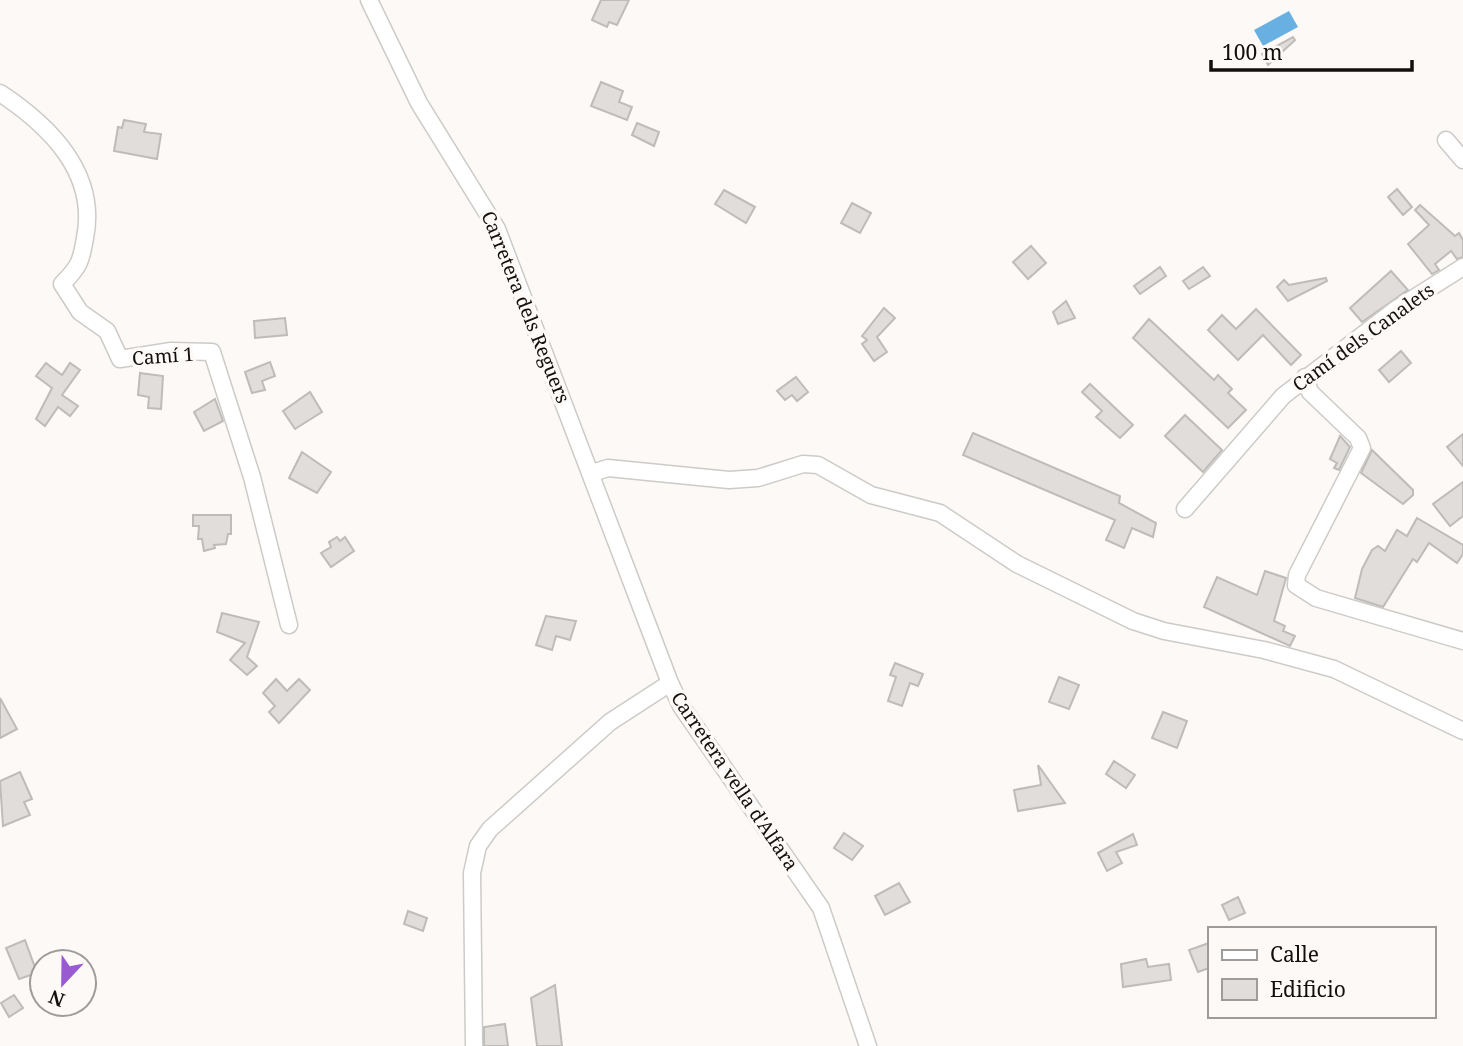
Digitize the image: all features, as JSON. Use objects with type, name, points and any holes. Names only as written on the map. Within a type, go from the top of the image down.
[{"type":"street","name":"Carretera dels Reguers","points":[[369,0],[419,103],[497,229],[592,473]]},
{"type":"street","name":"Camí 1","points":[[0,93],[47,129],[76,167],[89,204],[87,229],[80,266],[62,284],[80,312],[107,331],[121,359],[172,352],[212,352],[252,477],[289,625]]},
{"type":"street","points":[[1446,140],[1463,160]]},
{"type":"street","name":"Camí dels Canalets","points":[[1185,509],[1283,396],[1404,303],[1463,267]]},
{"type":"street","points":[[1306,377],[1310,393],[1358,438],[1362,448],[1297,576],[1296,584],[1316,598],[1463,641]]},
{"type":"street","points":[[592,473],[608,468],[729,480],[758,478],[803,464],[818,465],[871,495],[906,501],[940,513],[1017,564],[1133,621],[1164,631],[1265,650],[1334,669],[1463,731]]},
{"type":"street","name":"Carretera vella d'Alfara","points":[[592,473],[681,706],[821,908],[868,1046]]},
{"type":"street","points":[[474,1046],[472,873],[478,846],[490,829],[610,722],[670,683]]},
{"type":"water","points":[[1289,11],[1298,27],[1263,46],[1254,30]]},
{"type":"building","points":[[601,0],[629,0],[617,25],[609,22],[607,27],[592,20]]},
{"type":"building","points":[[1293,37],[1295,40],[1268,65],[1262,54]]},
{"type":"building","points":[[601,82],[623,91],[619,102],[632,107],[627,120],[591,106]]},
{"type":"building","points":[[124,120],[146,124],[144,132],[161,134],[157,159],[114,151],[118,127],[122,128]]},
{"type":"building","points":[[637,123],[659,132],[654,146],[632,135]]},
{"type":"building","points":[[1397,189],[1412,207],[1403,215],[1388,197]]},
{"type":"building","points":[[724,190],[755,207],[746,223],[715,204]]},
{"type":"building","points":[[852,203],[871,213],[860,233],[841,223]]},
{"type":"building","points":[[1420,205],[1455,236],[1459,233],[1463,240],[1463,257],[1457,259],[1451,251],[1435,264],[1439,270],[1432,274],[1408,244],[1429,225],[1415,210]]},
{"type":"building","points":[[1031,246],[1046,263],[1028,279],[1013,262]]},
{"type":"building","points":[[1160,267],[1166,276],[1140,294],[1134,286]]},
{"type":"building","points":[[1203,267],[1210,276],[1189,289],[1183,281]]},
{"type":"building","points":[[1391,271],[1408,290],[1362,322],[1350,308]]},
{"type":"building","points":[[1326,278],[1327,281],[1288,301],[1277,287],[1284,280],[1289,285]]},
{"type":"building","points":[[1066,301],[1075,318],[1058,324],[1053,312]]},
{"type":"building","points":[[884,308],[895,318],[877,337],[887,352],[874,361],[862,344],[867,340],[862,336]]},
{"type":"building","points":[[1256,309],[1301,355],[1291,365],[1263,335],[1238,360],[1208,330],[1222,315],[1236,329]]},
{"type":"building","points":[[285,318],[287,335],[255,338],[254,321]]},
{"type":"building","points":[[1149,319],[1214,380],[1218,375],[1232,389],[1228,393],[1246,410],[1228,428],[1133,338]]},
{"type":"building","points":[[1401,351],[1411,363],[1389,382],[1379,370]]},
{"type":"building","points":[[270,362],[275,376],[262,381],[265,390],[252,393],[245,372]]},
{"type":"building","points":[[46,363],[62,375],[70,363],[80,370],[62,395],[78,406],[70,416],[58,407],[45,426],[36,419],[52,388],[36,376]]},
{"type":"building","points":[[140,373],[163,376],[161,409],[148,408],[149,397],[138,395]]},
{"type":"building","points":[[796,377],[808,392],[797,401],[792,395],[785,400],[777,391]]},
{"type":"building","points":[[1090,384],[1133,425],[1120,438],[1096,417],[1102,411],[1082,392]]},
{"type":"building","points":[[310,392],[322,412],[295,429],[283,411]]},
{"type":"building","points":[[215,399],[223,421],[204,431],[194,412]]},
{"type":"building","points":[[1185,415],[1222,450],[1203,472],[1165,436]]},
{"type":"building","points":[[973,433],[1120,496],[1119,503],[1156,523],[1153,537],[1132,528],[1124,548],[1106,540],[1115,520],[963,455]]},
{"type":"building","points":[[1463,434],[1463,466],[1447,447]]},
{"type":"building","points":[[1340,436],[1350,447],[1339,470],[1334,468],[1337,463],[1330,459]]},
{"type":"building","points":[[1372,450],[1413,490],[1413,495],[1403,504],[1361,473]]},
{"type":"building","points":[[302,452],[331,472],[317,493],[289,478]]},
{"type":"building","points":[[1463,482],[1463,516],[1450,526],[1433,504]]},
{"type":"building","points":[[193,515],[231,515],[231,534],[228,534],[226,544],[214,545],[215,548],[204,551],[202,539],[198,539],[199,526],[193,526]]},
{"type":"building","points":[[1417,518],[1463,545],[1463,554],[1457,563],[1429,543],[1417,562],[1413,559],[1383,607],[1355,598],[1362,569],[1372,550],[1378,546],[1385,551],[1397,530],[1407,536]]},
{"type":"building","points":[[337,537],[340,541],[345,537],[354,551],[331,567],[321,553],[331,547],[329,542]]},
{"type":"building","points":[[1265,571],[1286,578],[1274,621],[1285,626],[1283,631],[1295,636],[1290,646],[1204,607],[1217,577],[1257,595]]},
{"type":"building","points":[[222,613],[259,622],[247,657],[257,666],[247,675],[230,660],[245,643],[217,632]]},
{"type":"building","points":[[546,616],[576,621],[570,640],[556,636],[552,650],[536,645]]},
{"type":"building","points":[[895,663],[923,674],[918,686],[910,683],[902,706],[888,701],[896,677],[890,675]]},
{"type":"building","points":[[1059,677],[1079,685],[1069,709],[1049,702]]},
{"type":"building","points":[[276,679],[287,691],[299,679],[310,690],[279,723],[269,712],[275,706],[263,693]]},
{"type":"building","points":[[0,698],[17,729],[0,738]]},
{"type":"building","points":[[1163,712],[1187,721],[1177,748],[1152,738]]},
{"type":"building","points":[[1114,761],[1135,775],[1126,788],[1106,774]]},
{"type":"building","points":[[1038,765],[1065,803],[1018,811],[1014,790],[1041,785]]},
{"type":"building","points":[[20,772],[32,799],[24,802],[30,815],[3,826],[0,781]]},
{"type":"building","points":[[844,833],[863,846],[852,860],[834,848]]},
{"type":"building","points":[[1133,834],[1137,845],[1116,852],[1122,863],[1107,871],[1098,853]]},
{"type":"building","points":[[899,883],[910,902],[885,915],[875,896]]},
{"type":"building","points":[[1238,897],[1245,913],[1229,920],[1222,905]]},
{"type":"building","points":[[408,911],[427,918],[423,931],[404,924]]},
{"type":"building","points":[[25,940],[28,948],[28,976],[19,979],[6,948]]},
{"type":"building","points":[[1208,943],[1208,968],[1198,972],[1189,950]]},
{"type":"building","points":[[1146,959],[1148,967],[1169,964],[1171,980],[1123,987],[1121,964]]},
{"type":"building","points":[[555,985],[562,1046],[537,1046],[531,998]]},
{"type":"building","points":[[14,995],[23,1008],[9,1017],[1,1003]]},
{"type":"building","points":[[505,1024],[508,1046],[484,1046],[484,1027]]}]
